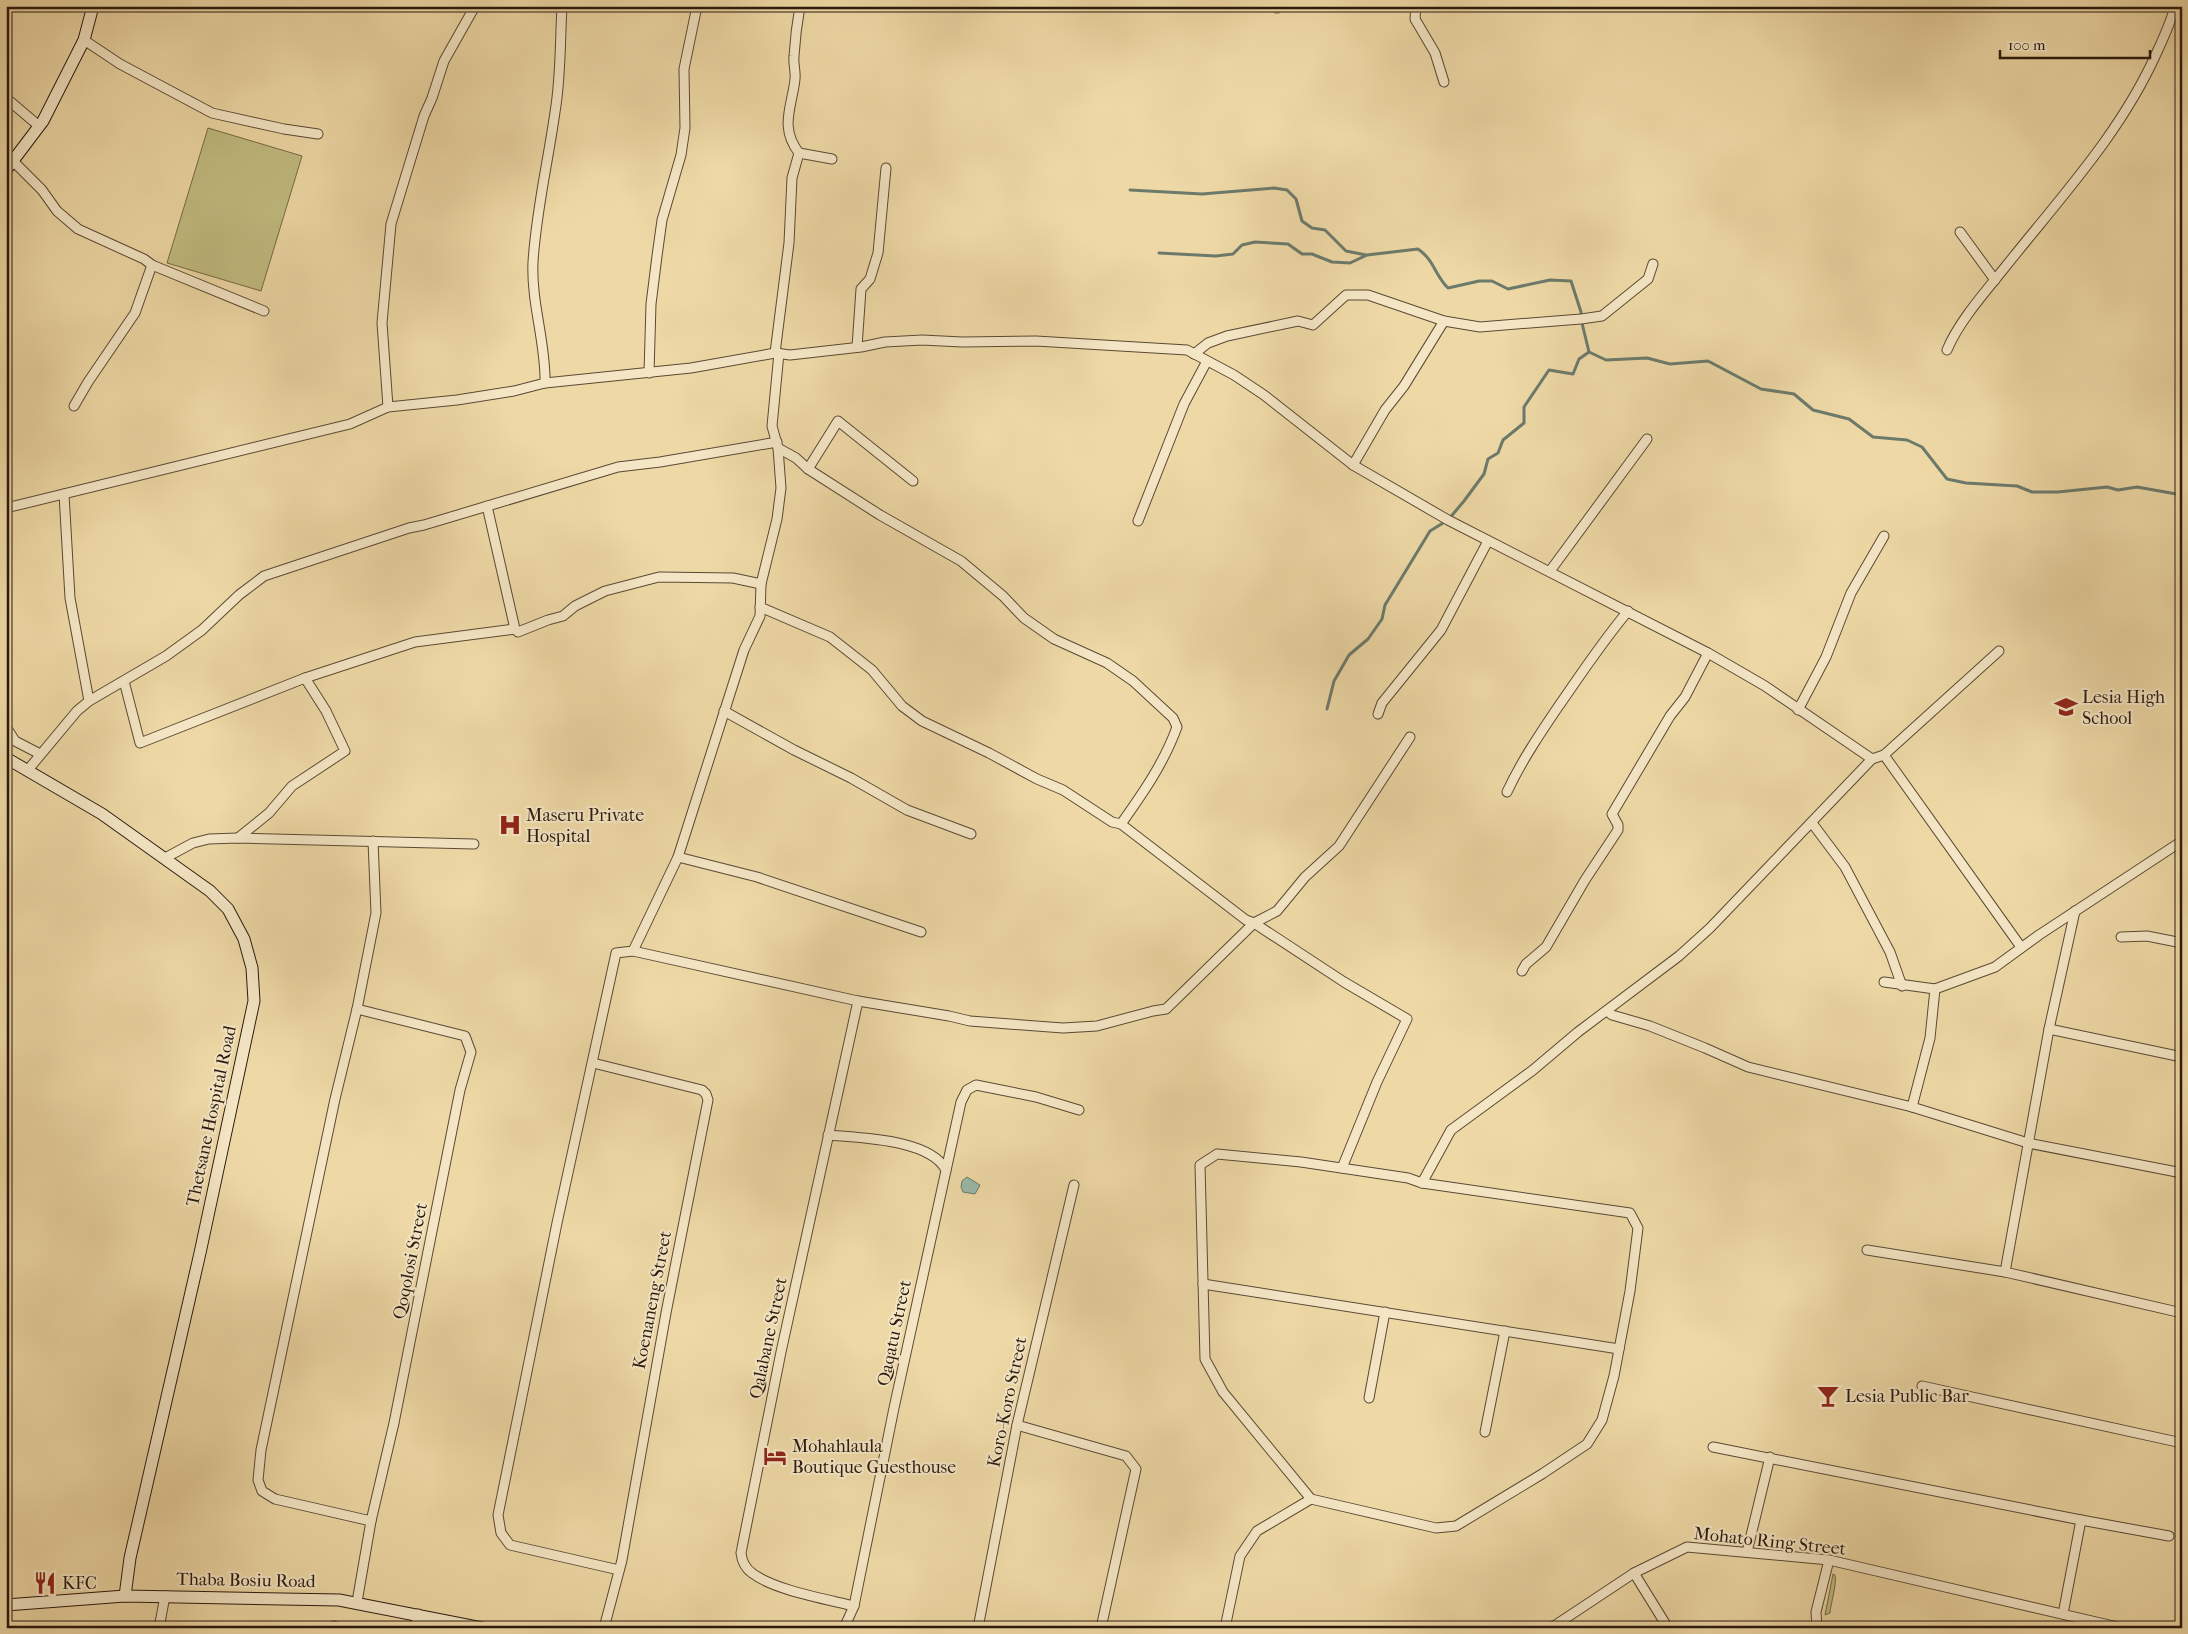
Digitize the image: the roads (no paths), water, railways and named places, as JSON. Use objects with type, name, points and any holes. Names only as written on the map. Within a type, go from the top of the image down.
[{"type":"main road","points":[[9,165],[39,126],[84,40],[93,6]]},
{"type":"main road","name":"Thetsane Hospital Road","points":[[6,758],[102,814],[210,891],[228,909],[244,939],[252,968],[254,1001],[200,1253],[130,1558],[125,1596]]},
{"type":"main road","name":"Thaba Bosiu Road","points":[[6,1605],[125,1596],[330,1599],[357,1602],[482,1628]]},
{"type":"street","points":[[388,407],[382,323],[391,224],[424,116],[444,61],[475,6]]},
{"type":"street","points":[[545,383],[545,362],[536,309],[533,265],[537,222],[547,171],[558,88],[562,6]]},
{"type":"street","points":[[649,373],[651,304],[657,256],[662,220],[681,155],[686,128],[684,69],[697,6]]},
{"type":"street","points":[[800,6],[794,58],[795,79],[789,107],[788,124],[791,143],[799,153],[832,160]]},
{"type":"street","points":[[1416,6],[1415,19],[1435,53],[1444,82]]},
{"type":"street","points":[[1947,350],[1958,328],[2097,152],[2123,115],[2147,75],[2171,20],[2175,6]]},
{"type":"street","points":[[84,40],[120,64],[212,113],[284,129],[318,134]]},
{"type":"street","points":[[6,98],[39,126]]},
{"type":"street","points":[[633,951],[678,856],[744,650],[757,624],[761,584],[777,519],[782,488],[778,445],[772,426],[777,353],[789,243],[792,178],[799,153]]},
{"type":"street","points":[[9,165],[42,190],[57,211],[78,229],[144,259],[152,265],[264,311]]},
{"type":"street","points":[[857,347],[861,289],[870,279],[878,253],[886,168]]},
{"type":"street","points":[[1960,232],[1995,280]]},
{"type":"street","points":[[1194,354],[1208,343],[1236,334],[1298,321],[1313,325],[1328,309],[1346,295],[1368,295],[1444,321],[1480,327],[1522,325],[1602,316],[1648,279],[1653,264]]},
{"type":"street","points":[[74,406],[135,313],[152,265]]},
{"type":"street","points":[[1354,466],[1385,410],[1404,386],[1444,321]]},
{"type":"street","points":[[6,508],[350,424],[388,407],[456,400],[514,391],[545,383],[649,373],[777,353],[790,355],[922,340],[962,342],[1036,341],[1187,350],[1234,375],[1354,466],[1409,499],[1708,653],[1765,686],[1872,759]]},
{"type":"street","points":[[1138,521],[1184,404],[1207,361]]},
{"type":"street","points":[[808,469],[838,421],[913,481]]},
{"type":"street","points":[[1550,571],[1647,439]]},
{"type":"street","points":[[27,771],[77,711],[89,701],[166,656],[202,630],[239,595],[264,576],[409,528],[618,467],[778,445],[808,469],[880,515],[961,561],[1003,596],[1024,618],[1054,638],[1107,663],[1133,681],[1173,718],[1177,727],[1173,739],[1154,776],[1121,824]]},
{"type":"street","points":[[64,494],[70,598],[89,701]]},
{"type":"street","points":[[487,506],[515,629]]},
{"type":"street","points":[[1798,710],[1826,657],[1851,593],[1884,536]]},
{"type":"street","points":[[1378,714],[1382,703],[1441,630],[1488,541]]},
{"type":"street","points":[[124,681],[140,743],[305,678],[415,642],[515,629],[518,632],[563,616],[575,606],[605,591],[659,577],[724,577],[761,584]]},
{"type":"street","points":[[760,607],[830,637],[872,670],[902,706],[922,721],[1063,790],[1112,822],[1121,824],[1246,920],[1254,923],[1344,982],[1407,1019],[1377,1082],[1342,1168]]},
{"type":"street","points":[[1507,792],[1517,769],[1602,641],[1628,611]]},
{"type":"street","points":[[1422,1183],[1451,1130],[1679,956],[1710,928],[1872,759],[1884,755],[1999,651]]},
{"type":"street","points":[[1522,971],[1526,964],[1546,947],[1580,888],[1618,830],[1618,825],[1612,814],[1670,716],[1685,697],[1708,653]]},
{"type":"street","points":[[238,838],[269,813],[292,786],[345,751],[326,711],[305,678]]},
{"type":"street","points":[[724,712],[851,778],[907,810],[971,834]]},
{"type":"street","points":[[6,727],[15,741],[40,754]]},
{"type":"street","points":[[619,1570],[510,1545],[501,1533],[498,1514],[557,1223],[616,953],[633,951],[858,1001],[970,1021],[1063,1028],[1097,1026],[1166,1009],[1254,923],[1277,911],[1305,877],[1339,846],[1410,737]]},
{"type":"street","points":[[1884,755],[2021,947]]},
{"type":"street","points":[[1812,823],[1845,868],[1890,952],[1902,986]]},
{"type":"street","points":[[165,858],[193,843],[209,839],[373,840],[474,844]]},
{"type":"street","points":[[371,1522],[275,1499],[262,1491],[258,1480],[261,1450],[318,1176],[357,1009],[376,913],[373,840]]},
{"type":"street","points":[[1884,982],[1902,986],[1935,989],[1994,967],[2021,947],[2182,841]]},
{"type":"street","points":[[678,856],[757,877],[921,932]]},
{"type":"street","points":[[2004,1272],[2049,1029],[2075,911]]},
{"type":"street","points":[[2121,938],[2147,936],[2182,943]]},
{"type":"street","points":[[1912,1107],[1930,1038],[1935,989]]},
{"type":"street","name":"Qalabane Street","points":[[854,1606],[788,1589],[764,1580],[748,1569],[743,1563],[742,1553],[781,1352],[858,1001]]},
{"type":"street","name":"Qoqolosi Street","points":[[357,1009],[465,1036],[471,1052],[460,1090],[394,1423],[371,1522],[357,1602]]},
{"type":"street","points":[[1607,1011],[1612,1015],[1643,1024],[1748,1067],[1912,1107],[2028,1143],[2182,1173]]},
{"type":"street","points":[[2049,1029],[2182,1057]]},
{"type":"street","name":"Koenaneng Street","points":[[593,1063],[702,1090],[708,1100],[619,1570],[604,1628]]},
{"type":"street","name":"Qaqatu Street","points":[[844,1628],[854,1606],[961,1102],[967,1090],[976,1085],[1036,1097],[1079,1110]]},
{"type":"street","points":[[828,1135],[890,1142],[918,1148],[940,1159],[946,1170]]},
{"type":"street","points":[[1217,1154],[1342,1168],[1408,1178],[1422,1183],[1630,1213],[1638,1228],[1630,1292],[1602,1420],[1587,1444],[1542,1474],[1456,1526],[1436,1528],[1311,1499],[1223,1392],[1204,1359],[1200,1164],[1217,1154]]},
{"type":"street","name":"Koro-Koro Street","points":[[978,1628],[1018,1425],[1074,1185]]},
{"type":"street","points":[[1866,1250],[2004,1272],[2182,1313]]},
{"type":"street","points":[[1203,1284],[1619,1349]]},
{"type":"street","points":[[1369,1398],[1385,1312]]},
{"type":"street","points":[[1484,1432],[1505,1331]]},
{"type":"street","points":[[1922,1386],[2182,1443]]},
{"type":"street","points":[[1018,1425],[1126,1456],[1136,1469],[1101,1628]]},
{"type":"street","points":[[1713,1447],[2169,1536]]},
{"type":"street","points":[[1747,1552],[1770,1457]]},
{"type":"street","points":[[1225,1628],[1240,1556],[1257,1532],[1311,1499]]},
{"type":"street","points":[[2062,1614],[2081,1520]]},
{"type":"street","name":"Mohato Ring Street","points":[[1551,1628],[1634,1574],[1687,1547],[1829,1560],[2122,1628]]},
{"type":"street","points":[[1817,1628],[1816,1612],[1829,1560]]},
{"type":"street","points":[[1634,1574],[1668,1628]]},
{"type":"street","points":[[159,1628],[165,1596]]},
{"type":"street","points":[[415,1628],[418,1614]]},
{"type":"waterway","points":[[1130,190],[1202,194],[1274,188],[1287,190],[1296,199],[1302,221],[1312,228],[1325,230],[1346,251],[1366,255]]},
{"type":"waterway","points":[[1159,253],[1216,256],[1233,254],[1242,245],[1255,242],[1288,244],[1302,254],[1312,254],[1332,262],[1350,263],[1367,255],[1418,249],[1428,258],[1448,288],[1479,281],[1492,281],[1508,289],[1550,280],[1571,281],[1581,312],[1589,352]]},
{"type":"waterway","points":[[1327,709],[1334,681],[1349,655],[1368,639],[1382,619],[1385,605],[1430,531],[1448,520],[1484,474],[1488,459],[1498,453],[1503,440],[1524,423],[1524,407],[1549,370],[1573,374],[1579,359],[1589,352],[1606,360],[1647,358],[1670,364],[1708,361],[1761,389],[1794,394],[1813,410],[1849,419],[1873,437],[1907,440],[1922,447],[1947,479],[1966,483],[2017,486],[2032,492],[2058,492],[2107,487],[2118,490],[2137,487],[2182,495]]},
{"type":"place","name":"Lesia High School","points":[[2066,707]]},
{"type":"place","name":"Maseru Private Hospital","points":[[510,825]]},
{"type":"place","name":"Lesia Public Bar","points":[[1828,1396]]},
{"type":"place","name":"Mohahlaula Boutique Guesthouse","points":[[775,1456]]},
{"type":"place","name":"KFC","points":[[45,1583]]}]
